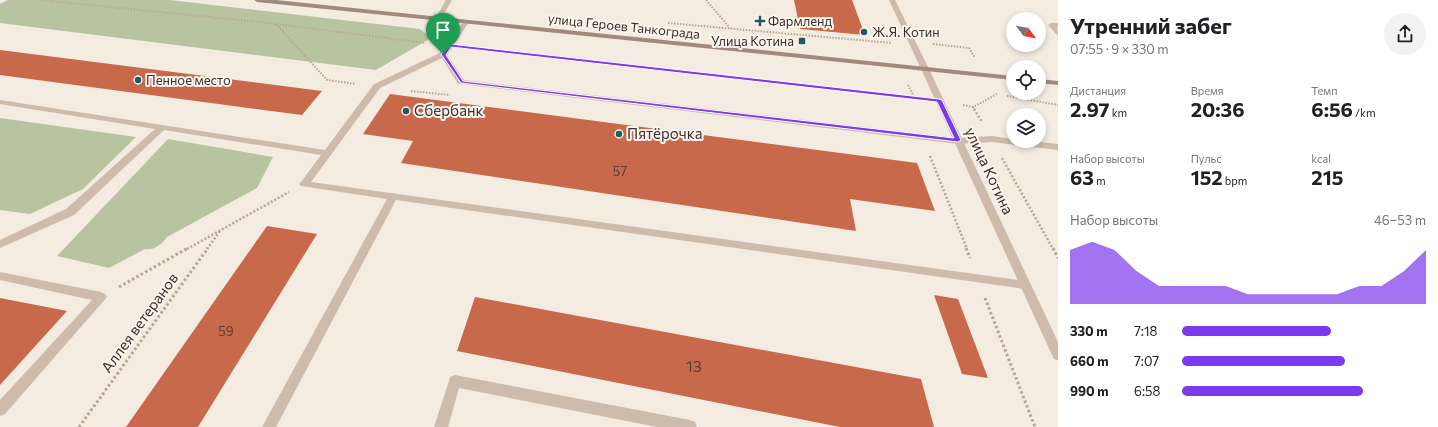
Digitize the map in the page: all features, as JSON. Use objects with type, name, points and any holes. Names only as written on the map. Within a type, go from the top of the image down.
[{"type":"main road","name":"улица Героев Танкограда","points":[[257,0],[1006,77]]},
{"type":"main road","points":[[1046,82],[1058,83]]},
{"type":"street","points":[[438,19],[449,0]]},
{"type":"street","name":"улица Котина","points":[[892,0],[1058,355]]},
{"type":"street","points":[[466,22],[443,54],[377,86],[304,184],[1025,285]]},
{"type":"street","points":[[1058,25],[1051,25],[1058,34]]},
{"type":"street","points":[[443,54],[461,82],[958,140],[992,139],[1058,147]]},
{"type":"street","points":[[0,102],[326,153]]},
{"type":"street","points":[[0,244],[70,212],[162,127]]},
{"type":"street","points":[[269,427],[393,196]]},
{"type":"street","points":[[0,276],[101,297]]},
{"type":"street","points":[[0,410],[101,297]]},
{"type":"street","points":[[441,427],[454,381],[690,427]]},
{"type":"path","points":[[41,0],[276,24],[450,46],[939,100],[973,106],[1058,258]]},
{"type":"path","points":[[706,0],[730,29]]},
{"type":"path","points":[[276,24],[327,80],[377,86]]},
{"type":"path","points":[[997,95],[1058,105]]},
{"type":"path","points":[[101,297],[304,184]]},
{"type":"path","name":"Аллея ветеранов","points":[[79,427],[220,231]]},
{"type":"green space","points":[[8,0],[170,0],[420,29],[431,38],[376,70],[0,23],[0,4]]},
{"type":"green space","points":[[0,118],[136,137],[83,189],[30,214],[0,210]]},
{"type":"green space","points":[[168,139],[273,157],[257,188],[167,237],[155,248],[145,249],[109,268],[57,256]]},
{"type":"building","points":[[794,0],[852,0],[865,35],[800,29]]},
{"type":"building","points":[[0,50],[322,91],[302,115],[0,75]]},
{"type":"building","points":[[390,94],[917,163],[935,211],[850,199],[856,231],[401,163],[413,141],[363,134]]},
{"type":"building","points":[[267,226],[317,234],[198,427],[126,427]]},
{"type":"building","points":[[934,295],[958,299],[988,378],[962,374]]},
{"type":"building","points":[[475,297],[921,379],[934,427],[840,427],[457,351]]},
{"type":"building","points":[[0,298],[67,311],[0,385]]},
{"type":"place","name":"Фармленд","points":[[760,21]]},
{"type":"place","name":"Ж.Я. Котин","points":[[864,32]]},
{"type":"place","name":"Улица Котина","points":[[802,41]]},
{"type":"place","name":"Пенное место","points":[[138,80]]},
{"type":"place","name":"Сбербанк","points":[[406,111]]},
{"type":"place","name":"Пятёрочка","points":[[619,134]]},
{"type":"route","points":[[450,46],[939,100],[958,140],[461,82],[443,54],[450,46]]}]
